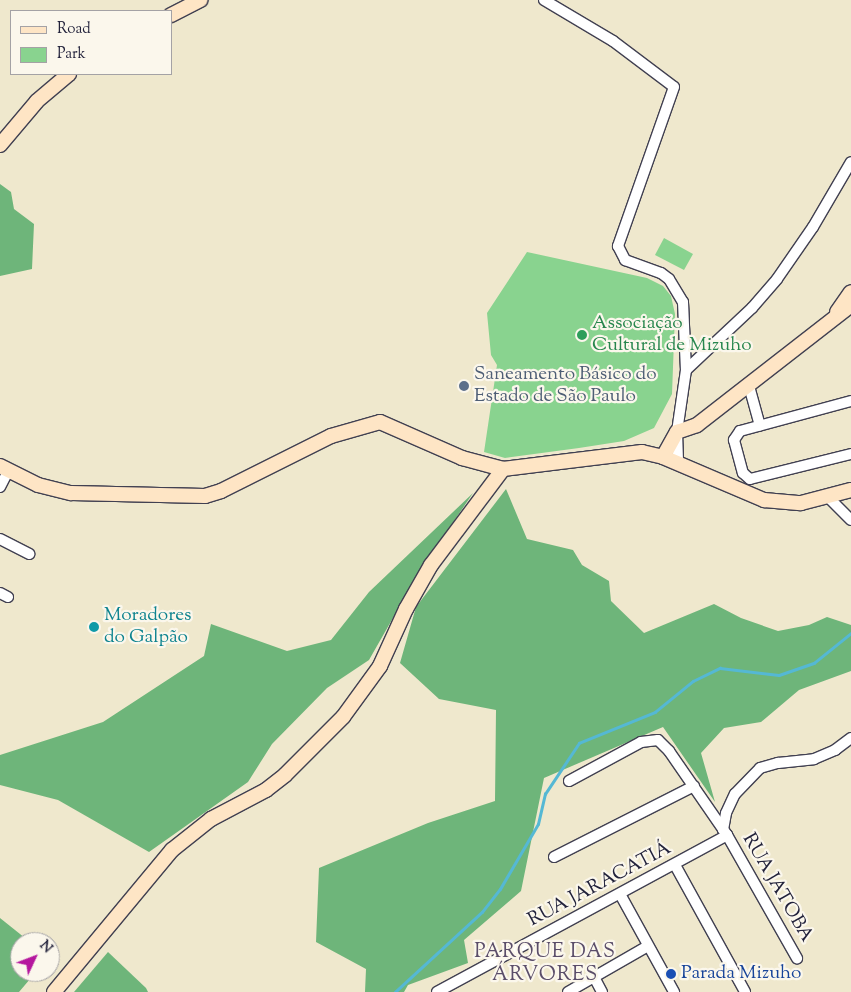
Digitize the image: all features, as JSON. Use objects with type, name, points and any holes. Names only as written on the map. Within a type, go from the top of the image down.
[{"type":"street","points":[[172,14],[200,0]]},
{"type":"street","points":[[544,0],[613,41],[674,87],[618,246],[621,256],[633,263],[661,272],[677,290],[685,313],[686,370],[677,432],[678,464]]},
{"type":"street","points":[[0,146],[37,101],[68,75]]},
{"type":"street","points":[[686,370],[752,308],[777,279],[813,227],[851,162]]},
{"type":"street","points":[[834,317],[851,292]]},
{"type":"street","points":[[663,457],[677,432],[697,425],[851,305]]},
{"type":"street","points":[[749,386],[760,426]]},
{"type":"street","points":[[851,402],[740,431],[734,437],[743,472],[750,478],[851,454]]},
{"type":"street","points":[[0,488],[4,469],[38,485],[71,493],[204,496],[221,491],[331,436],[380,422],[462,458],[503,469],[630,452],[663,457],[764,500],[801,503],[829,498],[851,490]]},
{"type":"street","points":[[54,992],[172,850],[211,819],[266,790],[285,775],[343,717],[380,666],[406,608],[431,565],[503,469]]},
{"type":"street","points":[[829,498],[851,520]]},
{"type":"street","points":[[0,539],[28,554]]},
{"type":"street","points":[[725,833],[726,813],[735,794],[760,768],[824,756],[851,738]]},
{"type":"street","name":"RUA JATOBA","points":[[569,781],[649,740],[663,744],[725,833],[797,958]]},
{"type":"street","points":[[554,857],[694,786]]},
{"type":"street","name":"RUA JARACATIÁ","points":[[437,992],[675,865],[725,833]]},
{"type":"street","points":[[675,865],[744,992]]},
{"type":"street","points":[[620,894],[674,992]]},
{"type":"street","points":[[568,992],[648,946]]},
{"type":"street","points":[[594,977],[602,992]]},
{"type":"green space","points":[[0,184],[11,192],[14,209],[34,224],[32,269],[0,276]]},
{"type":"green space","points":[[664,238],[693,254],[684,270],[655,255]]},
{"type":"green space","name":"Associação Cultural de Mizuho","points":[[527,252],[647,278],[663,286],[671,296],[675,314],[672,394],[654,428],[624,441],[579,448],[505,458],[484,452],[497,365],[491,355],[487,313]]},
{"type":"green space","points":[[506,489],[527,539],[573,550],[582,565],[609,581],[611,601],[644,633],[714,604],[741,618],[778,631],[809,625],[827,617],[851,625],[851,671],[799,690],[761,722],[724,728],[701,753],[715,802],[663,727],[544,778],[521,891],[464,940],[468,963],[408,985],[404,992],[365,992],[366,969],[316,942],[319,868],[428,823],[495,801],[496,710],[439,699],[400,663],[416,607]]},
{"type":"green space","points":[[473,493],[418,574],[369,660],[327,688],[272,744],[248,782],[149,852],[58,800],[0,785],[0,755],[103,722],[204,656],[211,624],[287,651],[331,640],[369,592]]},
{"type":"green space","points":[[0,918],[18,932],[10,932],[10,982],[28,982],[19,992],[0,992]]},
{"type":"green space","points":[[108,952],[146,988],[148,992],[74,992]]},
{"type":"waterway","points":[[395,992],[482,912],[500,889],[538,824],[545,794],[579,743],[655,712],[693,681],[720,668],[779,675],[814,663],[851,633]]},
{"type":"place","name":"Associação Cultural de Mizuho","points":[[582,335]]},
{"type":"place","name":"Saneamento Básico do Estado de São Paulo","points":[[464,386]]},
{"type":"place","name":"Moradores do Galpão","points":[[94,627]]},
{"type":"place","name":"Parada Mizuho","points":[[671,974]]},
{"type":"district","name":"PARQUE DAS ÁRVORES","points":[[545,964]]}]
